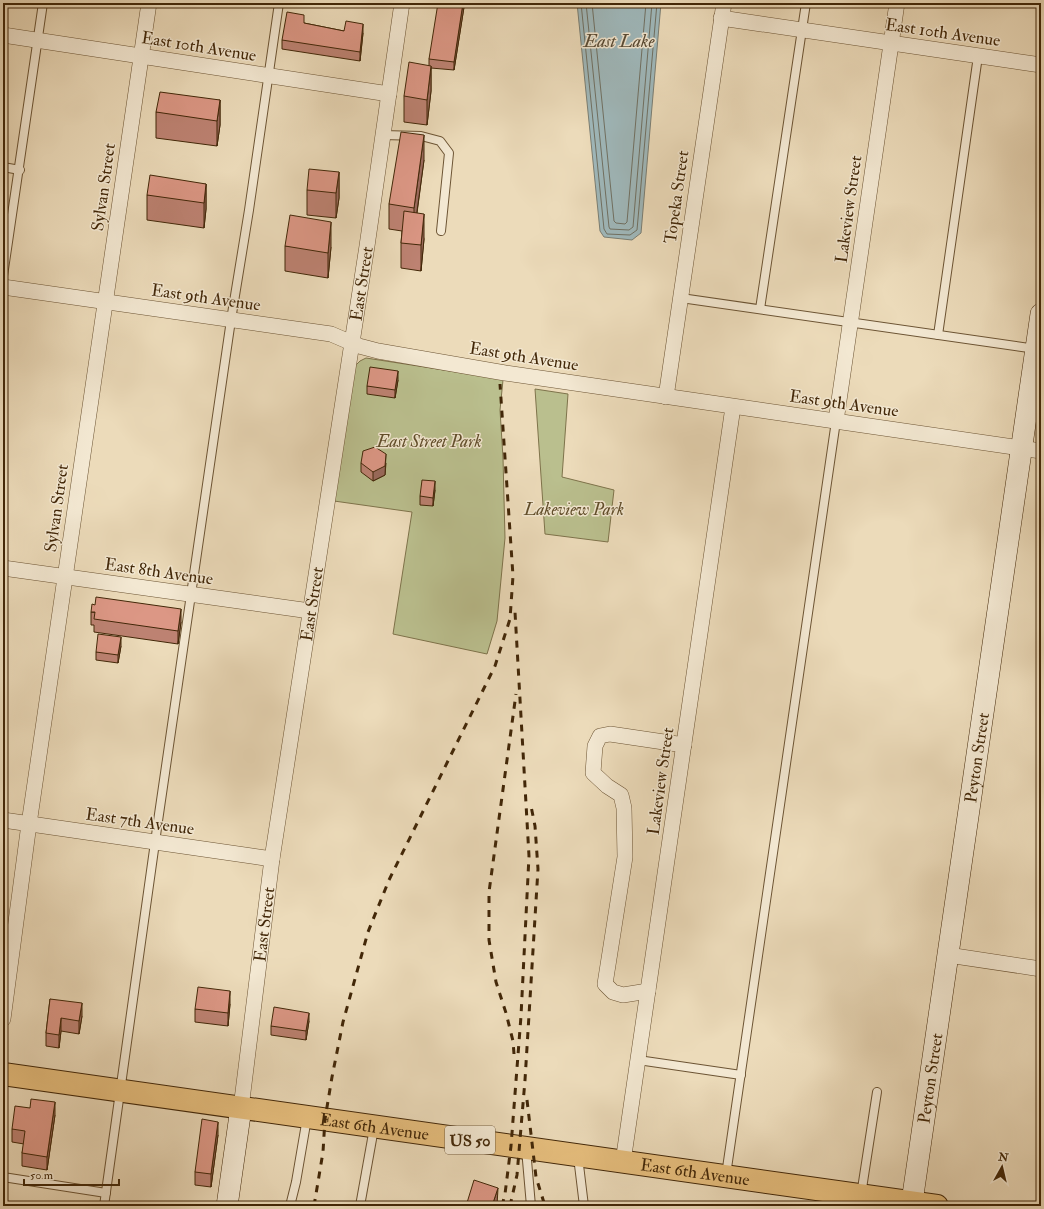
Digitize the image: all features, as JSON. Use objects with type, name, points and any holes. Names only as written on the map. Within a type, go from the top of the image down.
[{"type":"main road","name":"East 6th Avenue","points":[[3,1074],[937,1206]]},
{"type":"street","name":"Sylvan Street","points":[[3,1019],[29,824],[148,3]]},
{"type":"street","name":"East Street","points":[[227,1206],[241,1108],[272,859],[402,3]]},
{"type":"street","name":"Topeka Street","points":[[666,397],[724,3]]},
{"type":"street","name":"Lakeview Street","points":[[836,422],[897,3]]},
{"type":"street","name":"East 10th Avenue","points":[[721,18],[1041,65]]},
{"type":"street","name":"East 10th Avenue","points":[[3,35],[269,77],[389,94]]},
{"type":"street","name":"East 9th Avenue","points":[[3,287],[331,334],[359,346],[378,351],[505,373],[1031,450]]},
{"type":"street","name":"Peyton Street","points":[[912,1202],[948,955],[1031,450],[1036,349],[1041,314]]},
{"type":"street","name":"Lakeview Street","points":[[623,1162],[733,407]]},
{"type":"street","name":"East 8th Avenue","points":[[3,568],[310,612]]},
{"type":"street","points":[[648,991],[623,995],[613,992],[605,984],[625,857],[624,815],[620,795],[607,786],[593,773],[595,746],[600,736],[610,734],[684,745]]},
{"type":"street","name":"East 7th Avenue","points":[[3,820],[272,859]]},
{"type":"street","points":[[948,955],[1041,969]]},
{"type":"lane","points":[[3,276],[20,170],[43,3]]},
{"type":"lane","points":[[104,1206],[155,842],[279,3]]},
{"type":"lane","points":[[760,309],[806,3]]},
{"type":"lane","points":[[938,335],[978,56]]},
{"type":"lane","points":[[383,135],[421,136],[434,139],[440,141],[449,153],[441,231]]},
{"type":"lane","points":[[3,167],[20,170]]},
{"type":"lane","points":[[681,298],[1036,349]]},
{"type":"lane","points":[[726,1176],[836,422]]},
{"type":"lane","points":[[638,1060],[741,1075]]},
{"type":"lane","points":[[861,1195],[876,1092]]},
{"type":"lane","points":[[290,1206],[296,1182],[307,1117]]},
{"type":"lane","points":[[360,1206],[374,1126]]},
{"type":"lane","points":[[526,1148],[531,1206]]},
{"type":"lane","points":[[573,1154],[579,1165],[584,1206]]},
{"type":"lane","points":[[3,1177],[106,1193]]},
{"type":"green space","name":"East Street Park","points":[[366,358],[503,380],[500,410],[505,538],[497,621],[487,654],[393,634],[412,512],[334,501],[355,366]]},
{"type":"green space","name":"Lakeview Park","points":[[535,389],[568,394],[562,477],[614,490],[608,542],[545,534]]},
{"type":"water","name":"East Lake","points":[[577,3],[661,3],[641,233],[632,240],[604,237],[600,231]]},
{"type":"building","points":[[438,3],[463,3],[454,62],[429,59]]},
{"type":"building","points":[[287,12],[304,15],[304,23],[344,31],[346,21],[363,24],[360,52],[282,40]]},
{"type":"building","points":[[409,62],[431,66],[427,100],[404,96]]},
{"type":"building","points":[[160,92],[220,100],[217,121],[156,112]]},
{"type":"building","points":[[401,132],[424,135],[414,208],[389,204]]},
{"type":"building","points":[[309,169],[339,172],[336,193],[307,190]]},
{"type":"building","points":[[150,175],[206,184],[204,203],[147,195]]},
{"type":"building","points":[[404,211],[424,214],[421,245],[401,243]]},
{"type":"building","points":[[290,215],[331,222],[328,253],[285,246]]},
{"type":"building","points":[[370,367],[398,371],[395,390],[367,386]]},
{"type":"building","points":[[375,447],[386,454],[385,466],[373,472],[361,463],[363,451]]},
{"type":"building","points":[[422,480],[435,481],[433,498],[420,496]]},
{"type":"building","points":[[96,597],[181,609],[178,631],[94,619],[95,612],[91,612],[92,604],[95,605]]},
{"type":"building","points":[[98,634],[121,637],[118,655],[96,652]]},
{"type":"building","points":[[198,987],[230,991],[228,1013],[195,1009]]},
{"type":"building","points":[[50,999],[82,1003],[79,1021],[61,1018],[59,1035],[46,1033]]},
{"type":"building","points":[[274,1007],[309,1013],[306,1031],[271,1026]]},
{"type":"building","points":[[31,1099],[55,1102],[47,1157],[22,1153],[25,1131],[12,1129],[15,1106],[30,1108]]},
{"type":"building","points":[[202,1119],[218,1122],[211,1174],[195,1172]]},
{"type":"building","points":[[474,1180],[498,1188],[492,1206],[466,1206]]},
{"type":"railway","points":[[314,1206],[323,1152],[325,1119],[332,1077],[343,1022],[368,932],[389,880],[495,666],[510,619],[513,576],[500,384]]},
{"type":"railway","points":[[502,1206],[511,1146],[521,1016],[529,856],[515,612]]},
{"type":"railway","points":[[514,1054],[513,1041],[496,982],[489,940],[489,892],[516,694]]},
{"type":"railway","points":[[510,1206],[517,1175],[525,1080],[538,869],[535,826],[531,806]]},
{"type":"railway","points":[[527,1100],[536,1177],[545,1206]]}]
